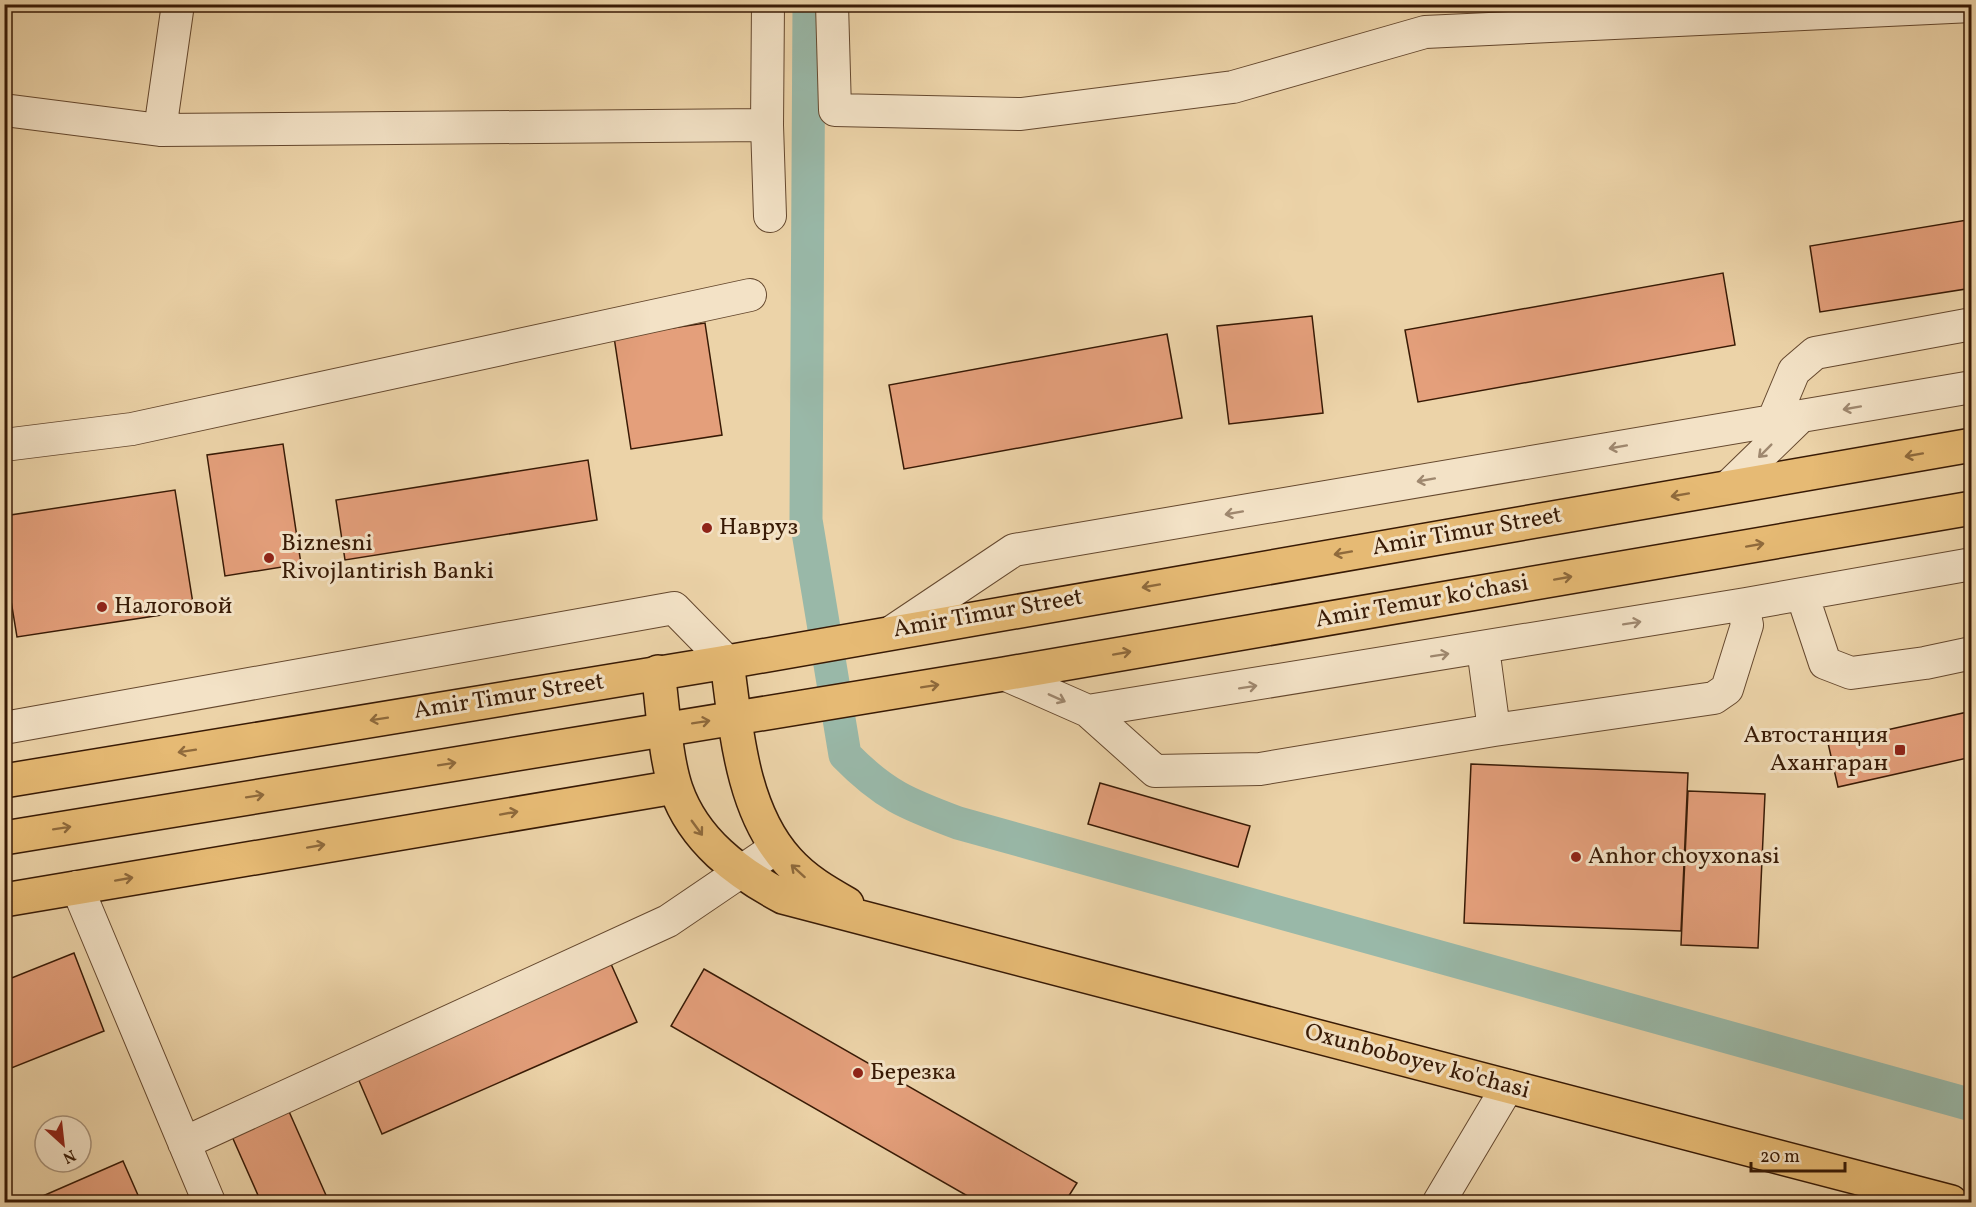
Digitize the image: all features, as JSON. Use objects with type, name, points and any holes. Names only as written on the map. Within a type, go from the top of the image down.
[{"type":"main road","name":"Amir Timur Street","points":[[4,781],[727,662],[893,631],[1971,445]]},
{"type":"main road","name":"Amir Temur koʻchasi","points":[[735,717],[1004,674],[1971,508]]},
{"type":"main road","name":"Oxunboboyev ko'chasi","points":[[727,662],[735,717],[752,795],[777,847],[798,871],[823,890],[883,923]]},
{"type":"main road","name":"Oxunboboyev ko'chasi","points":[[658,672],[675,787],[689,816],[702,835],[741,872],[783,897],[1951,1203]]},
{"type":"main road","points":[[4,838],[735,717]]},
{"type":"main road","points":[[4,900],[675,787]]},
{"type":"street","points":[[160,130],[178,4]]},
{"type":"street","points":[[768,4],[767,125],[770,216]]},
{"type":"street","points":[[832,4],[835,110],[1021,114],[1233,87],[1425,32],[1971,6]]},
{"type":"street","points":[[4,110],[160,130],[767,125]]},
{"type":"street","points":[[4,445],[132,429],[750,295]]},
{"type":"street","points":[[1730,486],[1786,419],[1794,371],[1815,353],[1971,324]]},
{"type":"street","points":[[893,631],[1014,550],[1971,387]]},
{"type":"street","points":[[1088,711],[1743,605],[1971,564]]},
{"type":"street","points":[[1802,594],[1825,663],[1851,673],[1925,663],[1971,653]]},
{"type":"street","points":[[1004,674],[1088,711],[1155,771],[1260,769],[1494,730],[1714,699],[1726,689],[1747,626],[1743,605]]},
{"type":"street","points":[[4,728],[674,608],[727,662]]},
{"type":"street","points":[[1483,648],[1494,730]]},
{"type":"street","points":[[184,1143],[668,921],[777,847]]},
{"type":"street","points":[[77,887],[208,1203]]},
{"type":"street","points":[[1439,1203],[1508,1086]]},
{"type":"building","points":[[1967,220],[1972,246],[1972,288],[1820,312],[1810,246]]},
{"type":"building","points":[[1723,273],[1735,345],[1418,402],[1405,330]]},
{"type":"building","points":[[1312,316],[1323,413],[1229,424],[1217,326]]},
{"type":"building","points":[[705,323],[722,435],[631,449],[614,337]]},
{"type":"building","points":[[1167,334],[1182,418],[904,469],[889,385]]},
{"type":"building","points":[[283,444],[301,564],[225,576],[207,455]]},
{"type":"building","points":[[588,460],[597,520],[345,560],[336,500]]},
{"type":"building","points":[[175,490],[194,610],[17,637],[4,558],[4,516]]},
{"type":"building","name":"Автостанция Ахангаран","points":[[1972,711],[1972,757],[1838,787],[1828,743]]},
{"type":"building","name":"Anhor choyxonasi","points":[[1471,764],[1688,773],[1681,931],[1464,923]]},
{"type":"building","points":[[1100,783],[1250,826],[1238,867],[1088,824]]},
{"type":"building","points":[[1688,791],[1765,794],[1758,948],[1681,945]]},
{"type":"building","points":[[74,953],[104,1031],[4,1071],[4,981]]},
{"type":"building","points":[[611,964],[637,1022],[382,1134],[357,1076]]},
{"type":"building","points":[[704,969],[1077,1183],[1065,1202],[978,1202],[671,1026]]},
{"type":"building","points":[[287,1107],[329,1202],[261,1202],[230,1132]]},
{"type":"building","points":[[123,1161],[141,1202],[29,1202]]},
{"type":"waterway","points":[[809,4],[806,520],[845,755],[859,769],[897,797],[958,823],[1972,1105]]},
{"type":"place","name":"Навруз","points":[[707,528]]},
{"type":"place","name":"Biznesni Rivojlantirish Banki","points":[[269,558]]},
{"type":"place","name":"Налоговой","points":[[102,607]]},
{"type":"place","name":"Автостанция Ахангаран","points":[[1900,750]]},
{"type":"place","name":"Anhor choyxonasi","points":[[1576,857]]},
{"type":"place","name":"Березка","points":[[858,1073]]}]
